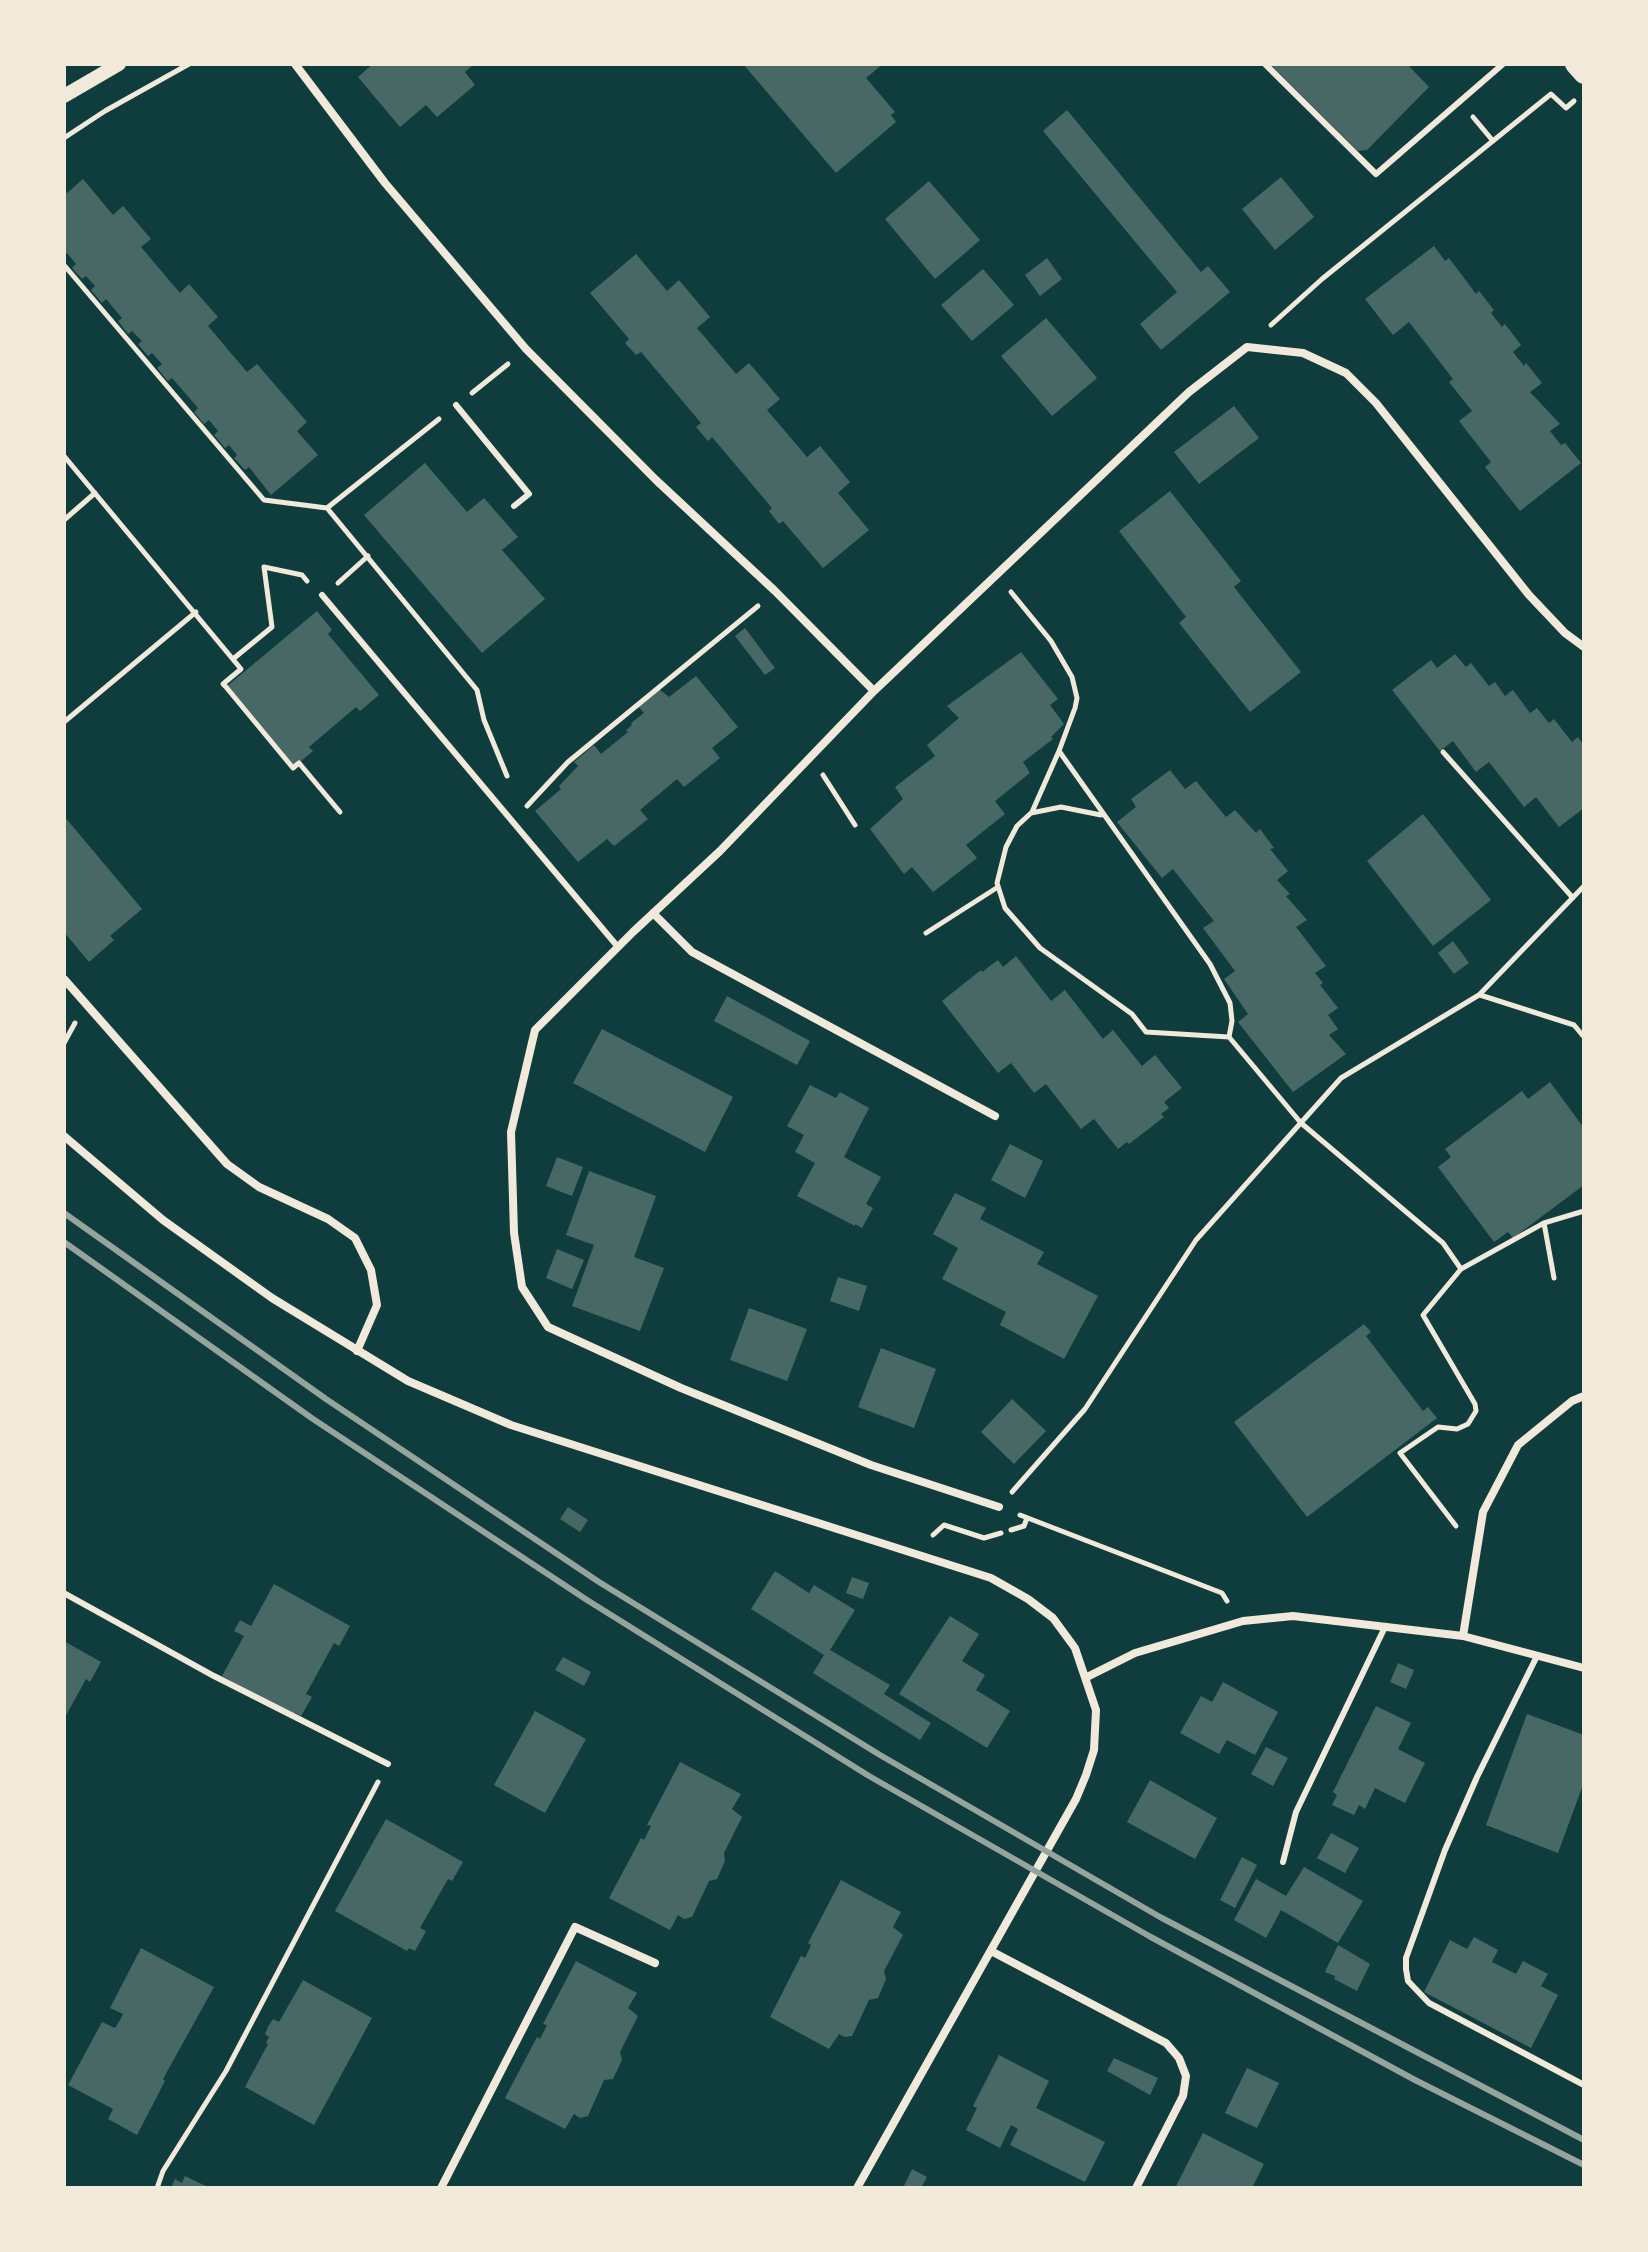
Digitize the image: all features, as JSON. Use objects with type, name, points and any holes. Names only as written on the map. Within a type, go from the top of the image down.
[{"type":"main road","points":[[1575,64],[1584,74]]},
{"type":"street","points":[[64,96],[119,64]]},
{"type":"street","points":[[295,64],[414,219],[526,349],[874,691]]},
{"type":"street","points":[[999,1507],[856,1459],[681,1388],[548,1327],[522,1287],[514,1233],[511,1132],[535,1030],[720,851],[874,691],[1189,392],[1247,347],[1303,353],[1346,373],[1376,403],[1529,595],[1565,633],[1584,647]]},
{"type":"street","points":[[653,913],[692,952],[995,1116]]},
{"type":"street","points":[[64,979],[227,1164],[259,1187],[328,1219],[355,1238],[371,1270],[377,1305],[357,1351]]},
{"type":"street","points":[[64,1136],[163,1220],[272,1298],[408,1381],[511,1425],[991,1578],[1028,1599],[1053,1618],[1075,1648],[1096,1710],[1094,1750],[1086,1775],[1076,1799],[857,2188]]},
{"type":"street","points":[[1463,1636],[1483,1512],[1518,1445],[1572,1401],[1584,1396]]},
{"type":"street","points":[[1087,1677],[1135,1653],[1243,1621],[1293,1616],[1463,1636],[1584,1668]]},
{"type":"street","points":[[441,2188],[575,1927],[655,1963]]},
{"type":"street","points":[[991,1951],[1166,2043],[1179,2058],[1186,2076],[1183,2096],[1136,2188]]},
{"type":"lane","points":[[1265,64],[1376,174],[1503,64]]},
{"type":"lane","points":[[456,405],[529,494],[514,506]]},
{"type":"lane","points":[[322,595],[618,947]]},
{"type":"lane","points":[[64,1593],[275,1708],[388,1764]]},
{"type":"lane","points":[[1283,1862],[1296,1812],[1385,1627]]},
{"type":"lane","points":[[1537,1656],[1445,1850],[1406,1958],[1406,1969],[1408,1981],[1429,2003],[1584,2085]]},
{"type":"path","points":[[64,138],[189,64]]},
{"type":"path","points":[[1247,347],[1322,279],[1551,94],[1566,108],[1584,92]]},
{"type":"path","points":[[64,265],[264,500],[327,508],[477,690],[484,720],[508,779]]},
{"type":"path","points":[[327,508],[526,349]]},
{"type":"path","points":[[64,456],[241,669],[223,684],[293,768],[299,763],[340,812]]},
{"type":"path","points":[[64,520],[95,493]]},
{"type":"path","points":[[233,659],[272,627],[264,567],[302,575],[322,595]]},
{"type":"path","points":[[997,576],[1051,641],[1072,677],[1077,698],[1059,751],[1031,813],[1017,826],[1006,847],[998,887],[1005,908],[1040,948],[1132,1014],[1146,1032],[1229,1037],[1301,1123],[1443,1243],[1461,1269]]},
{"type":"path","points":[[521,801],[526,807],[568,762],[775,591]]},
{"type":"path","points":[[64,722],[196,612]]},
{"type":"path","points":[[1059,751],[1210,964],[1230,1003],[1232,1021],[1229,1037]]},
{"type":"path","points":[[1443,752],[1573,898]]},
{"type":"path","points":[[811,757],[855,825]]},
{"type":"path","points":[[1031,813],[1061,807],[1103,815]]},
{"type":"path","points":[[1243,1621],[1222,1593],[999,1507],[1085,1409],[1196,1240],[1341,1078],[1479,995],[1584,886]]},
{"type":"path","points":[[926,933],[998,887]]},
{"type":"path","points":[[1479,995],[1574,1025],[1584,1037]]},
{"type":"path","points":[[1476,1551],[1400,1453],[1438,1427],[1457,1429],[1468,1424],[1476,1411],[1475,1404],[1423,1315],[1461,1269],[1544,1223],[1584,1211]]},
{"type":"path","points":[[1544,1223],[1554,1278]]},
{"type":"path","points":[[912,1554],[944,1525],[984,1538],[1024,1526],[1027,1518]]},
{"type":"path","points":[[157,2188],[163,2171],[226,2071],[388,1764]]},
{"type":"building","points":[[373,64],[474,64],[465,72],[475,85],[437,117],[426,105],[400,127],[358,77]]},
{"type":"building","points":[[743,64],[883,64],[866,78],[895,112],[891,115],[896,122],[836,173]]},
{"type":"building","points":[[1270,64],[1407,64],[1429,87],[1367,150],[1358,151]]},
{"type":"building","points":[[1067,110],[1201,272],[1208,266],[1230,292],[1161,350],[1140,324],[1177,292],[1043,131]]},
{"type":"building","points":[[1281,177],[1314,217],[1275,250],[1242,209]]},
{"type":"building","points":[[83,179],[113,215],[123,206],[151,239],[141,247],[180,293],[189,284],[218,317],[208,326],[247,372],[257,364],[307,422],[297,431],[318,455],[271,495],[249,467],[245,470],[234,458],[237,455],[229,445],[225,448],[214,435],[218,431],[209,420],[204,424],[194,412],[198,408],[172,378],[168,381],[157,368],[162,364],[152,353],[148,356],[138,344],[142,341],[132,331],[128,334],[118,321],[122,318],[106,299],[102,303],[91,290],[95,286],[86,276],[82,279],[72,268],[76,264],[67,253],[64,255],[64,190],[67,193]]},
{"type":"building","points":[[929,181],[980,240],[935,279],[885,219]]},
{"type":"building","points":[[1434,246],[1445,261],[1449,258],[1476,294],[1479,291],[1494,310],[1491,313],[1502,327],[1505,324],[1521,345],[1513,352],[1542,383],[1530,392],[1560,424],[1550,431],[1561,445],[1565,443],[1581,463],[1520,511],[1485,467],[1491,462],[1459,421],[1472,411],[1449,382],[1453,379],[1409,322],[1393,335],[1365,299]]},
{"type":"building","points":[[636,254],[667,291],[679,280],[710,317],[697,328],[736,374],[749,363],[780,399],[767,410],[807,457],[820,446],[850,482],[838,493],[869,530],[823,568],[783,521],[779,524],[769,511],[772,508],[712,437],[708,441],[696,427],[701,423],[641,352],[636,355],[625,343],[629,339],[590,293]]},
{"type":"building","points":[[1047,258],[1062,279],[1040,296],[1025,275]]},
{"type":"building","points":[[983,269],[1014,305],[972,341],[941,305]]},
{"type":"building","points":[[1046,318],[1097,378],[1052,416],[1001,356]]},
{"type":"building","points":[[1234,406],[1259,438],[1199,484],[1174,452]]},
{"type":"building","points":[[425,463],[467,512],[484,498],[518,537],[502,550],[545,599],[482,653],[364,515]]},
{"type":"building","points":[[1170,491],[1241,581],[1234,587],[1301,672],[1250,712],[1179,623],[1186,617],[1119,531]]},
{"type":"building","points":[[317,611],[332,630],[328,634],[379,695],[360,711],[356,707],[309,747],[313,751],[293,768],[226,687]]},
{"type":"building","points":[[745,628],[775,668],[765,675],[735,636]]},
{"type":"building","points":[[1021,652],[1058,699],[1050,705],[1064,724],[1051,737],[1053,739],[1023,762],[1030,773],[995,801],[1005,814],[966,845],[977,858],[933,892],[912,867],[904,874],[870,829],[903,799],[895,787],[935,756],[927,745],[959,718],[947,706]]},
{"type":"building","points":[[1455,654],[1466,667],[1471,663],[1489,686],[1495,682],[1505,696],[1513,690],[1530,713],[1537,708],[1549,723],[1554,719],[1572,742],[1578,737],[1584,746],[1584,808],[1559,827],[1536,797],[1524,807],[1489,762],[1476,772],[1453,741],[1440,751],[1392,690],[1431,660],[1437,668]]},
{"type":"building","points":[[696,676],[738,727],[712,748],[720,758],[684,787],[677,779],[640,810],[648,819],[614,846],[607,839],[578,862],[535,811],[561,789],[559,786],[578,766],[574,762],[594,745],[601,754],[628,732],[626,730],[631,723],[644,713],[638,706],[659,689],[669,697]]},
{"type":"building","points":[[1170,770],[1185,789],[1196,781],[1226,817],[1235,810],[1256,833],[1260,829],[1274,848],[1270,849],[1288,871],[1277,880],[1307,920],[1296,927],[1326,966],[1315,973],[1323,983],[1320,985],[1338,1008],[1328,1015],[1338,1029],[1329,1035],[1346,1054],[1293,1092],[1238,1022],[1248,1014],[1224,979],[1235,971],[1203,928],[1214,921],[1173,869],[1162,878],[1117,822],[1136,807],[1131,799]]},
{"type":"building","points":[[1423,814],[1491,900],[1433,946],[1367,861]]},
{"type":"building","points":[[64,816],[142,909],[110,936],[114,940],[89,962],[64,932]]},
{"type":"building","points":[[1453,941],[1469,963],[1454,974],[1438,953]]},
{"type":"building","points":[[1016,956],[1051,1001],[1065,990],[1103,1039],[1113,1030],[1142,1066],[1155,1055],[1182,1088],[1164,1102],[1169,1108],[1161,1114],[1164,1117],[1129,1144],[1127,1142],[1118,1149],[1094,1119],[1081,1129],[1046,1084],[1034,1093],[1011,1063],[998,1073],[942,1001],[981,970],[998,960],[1003,967]]},
{"type":"building","points":[[727,996],[810,1041],[797,1065],[714,1021]]},
{"type":"building","points":[[602,1029],[733,1097],[705,1152],[573,1083]]},
{"type":"building","points":[[1550,1082],[1584,1128],[1584,1185],[1513,1238],[1508,1232],[1494,1242],[1438,1167],[1451,1157],[1445,1149],[1522,1091],[1528,1099]]},
{"type":"building","points":[[810,1085],[836,1098],[840,1092],[869,1108],[844,1157],[881,1177],[866,1204],[873,1208],[862,1228],[797,1196],[815,1163],[795,1152],[804,1135],[787,1126]]},
{"type":"building","points":[[1010,1144],[1043,1161],[1025,1198],[991,1180]]},
{"type":"building","points":[[557,1157],[583,1167],[572,1196],[546,1186]]},
{"type":"building","points":[[589,1171],[656,1196],[634,1257],[664,1268],[640,1331],[572,1306],[594,1245],[566,1235]]},
{"type":"building","points":[[955,1193],[986,1208],[980,1219],[1044,1252],[1037,1264],[1098,1296],[1064,1359],[1000,1325],[1006,1312],[942,1279],[958,1248],[933,1234]]},
{"type":"building","points":[[557,1249],[584,1260],[572,1289],[546,1278]]},
{"type":"building","points":[[838,1277],[867,1286],[859,1311],[830,1301]]},
{"type":"building","points":[[749,1308],[807,1329],[787,1381],[730,1360]]},
{"type":"building","points":[[1364,1324],[1371,1332],[1366,1336],[1423,1411],[1428,1407],[1437,1418],[1307,1517],[1234,1422]]},
{"type":"building","points":[[881,1348],[936,1369],[914,1428],[858,1407]]},
{"type":"building","points":[[1012,1399],[1046,1431],[1014,1464],[981,1432]]},
{"type":"building","points":[[568,1507],[588,1520],[580,1532],[560,1519]]},
{"type":"building","points":[[775,1571],[809,1593],[814,1585],[855,1610],[830,1650],[890,1685],[884,1694],[931,1723],[920,1740],[813,1673],[824,1655],[751,1609]]},
{"type":"building","points":[[852,1577],[869,1583],[863,1599],[846,1593]]},
{"type":"building","points":[[274,1584],[350,1626],[339,1646],[334,1643],[306,1694],[312,1697],[301,1716],[295,1713],[293,1716],[222,1676],[244,1636],[234,1631],[240,1620],[251,1626]]},
{"type":"building","points":[[950,1616],[979,1634],[962,1661],[985,1675],[976,1690],[1010,1711],[987,1748],[899,1694]]},
{"type":"building","points":[[64,1641],[101,1662],[90,1682],[86,1679],[64,1719]]},
{"type":"building","points":[[563,1657],[591,1672],[584,1686],[555,1670]]},
{"type":"building","points":[[1398,1663],[1414,1670],[1406,1689],[1390,1682]]},
{"type":"building","points":[[1223,1682],[1278,1712],[1255,1755],[1227,1740],[1219,1754],[1180,1733],[1201,1696],[1212,1702]]},
{"type":"building","points":[[1376,1706],[1411,1723],[1398,1749],[1425,1763],[1405,1803],[1375,1788],[1365,1809],[1359,1805],[1354,1815],[1332,1805],[1337,1795],[1333,1792]]},
{"type":"building","points":[[535,1711],[586,1739],[545,1813],[494,1785]]},
{"type":"building","points":[[1527,1714],[1584,1735],[1584,1782],[1558,1853],[1486,1825]]},
{"type":"building","points":[[1266,1747],[1288,1758],[1273,1786],[1251,1774]]},
{"type":"building","points":[[680,1762],[741,1794],[732,1809],[742,1817],[724,1853],[725,1861],[717,1879],[709,1881],[692,1917],[684,1919],[678,1915],[670,1930],[609,1898],[641,1838],[644,1840],[651,1826],[647,1825]]},
{"type":"building","points":[[1150,1780],[1217,1818],[1195,1859],[1127,1822]]},
{"type":"building","points":[[386,1819],[463,1862],[452,1881],[448,1879],[420,1928],[426,1931],[415,1951],[409,1948],[407,1951],[335,1911]]},
{"type":"building","points":[[1331,1833],[1359,1848],[1345,1873],[1317,1858]]},
{"type":"building","points":[[1242,1857],[1257,1865],[1235,1908],[1220,1900]]},
{"type":"building","points":[[1304,1867],[1363,1901],[1338,1943],[1281,1910],[1266,1938],[1234,1920],[1256,1879],[1286,1896]]},
{"type":"building","points":[[841,1880],[901,1912],[893,1927],[903,1935],[884,1971],[886,1979],[878,1998],[869,2000],[852,2036],[839,2034],[829,2049],[770,2017],[801,1956],[805,1958],[811,1945],[808,1943]]},
{"type":"building","points":[[1474,1937],[1498,1950],[1492,1962],[1516,1974],[1523,1961],[1548,1974],[1541,1986],[1558,1995],[1531,2048],[1424,1992],[1450,1940],[1467,1949]]},
{"type":"building","points":[[1338,1945],[1370,1964],[1357,1991],[1325,1972]]},
{"type":"building","points":[[141,1948],[214,1987],[163,2079],[165,2081],[137,2135],[108,2119],[113,2109],[68,2085],[102,2022],[115,2028],[120,2020],[123,2014],[110,2008]]},
{"type":"building","points":[[576,1961],[637,1993],[628,2008],[638,2016],[620,2052],[622,2060],[613,2079],[604,2080],[588,2116],[580,2118],[574,2114],[565,2129],[505,2098],[537,2037],[540,2039],[547,2025],[543,2024]]},
{"type":"building","points":[[303,1980],[372,2018],[314,2125],[245,2087],[268,2044],[269,2037],[265,2034],[268,2027],[273,2019],[279,2022]]},
{"type":"building","points":[[999,2055],[1049,2081],[1036,2108],[1105,2142],[1085,2182],[1010,2145],[1018,2129],[1011,2125],[1000,2148],[966,2130],[977,2108],[973,2106]]},
{"type":"building","points":[[1114,2058],[1158,2078],[1150,2095],[1107,2071]]},
{"type":"building","points":[[1247,2068],[1279,2083],[1257,2128],[1225,2113]]},
{"type":"building","points":[[1203,2133],[1264,2164],[1252,2188],[1175,2188]]},
{"type":"building","points":[[912,2169],[927,2177],[921,2188],[903,2188]]},
{"type":"building","points":[[185,2176],[210,2188],[171,2188],[175,2179],[182,2183]]},
{"type":"railway","points":[[64,1213],[326,1399],[599,1582],[880,1755],[1160,1917],[1584,2140]]},
{"type":"railway","points":[[64,1242],[313,1419],[587,1600],[869,1776],[1149,1936],[1415,2080],[1584,2165]]}]
